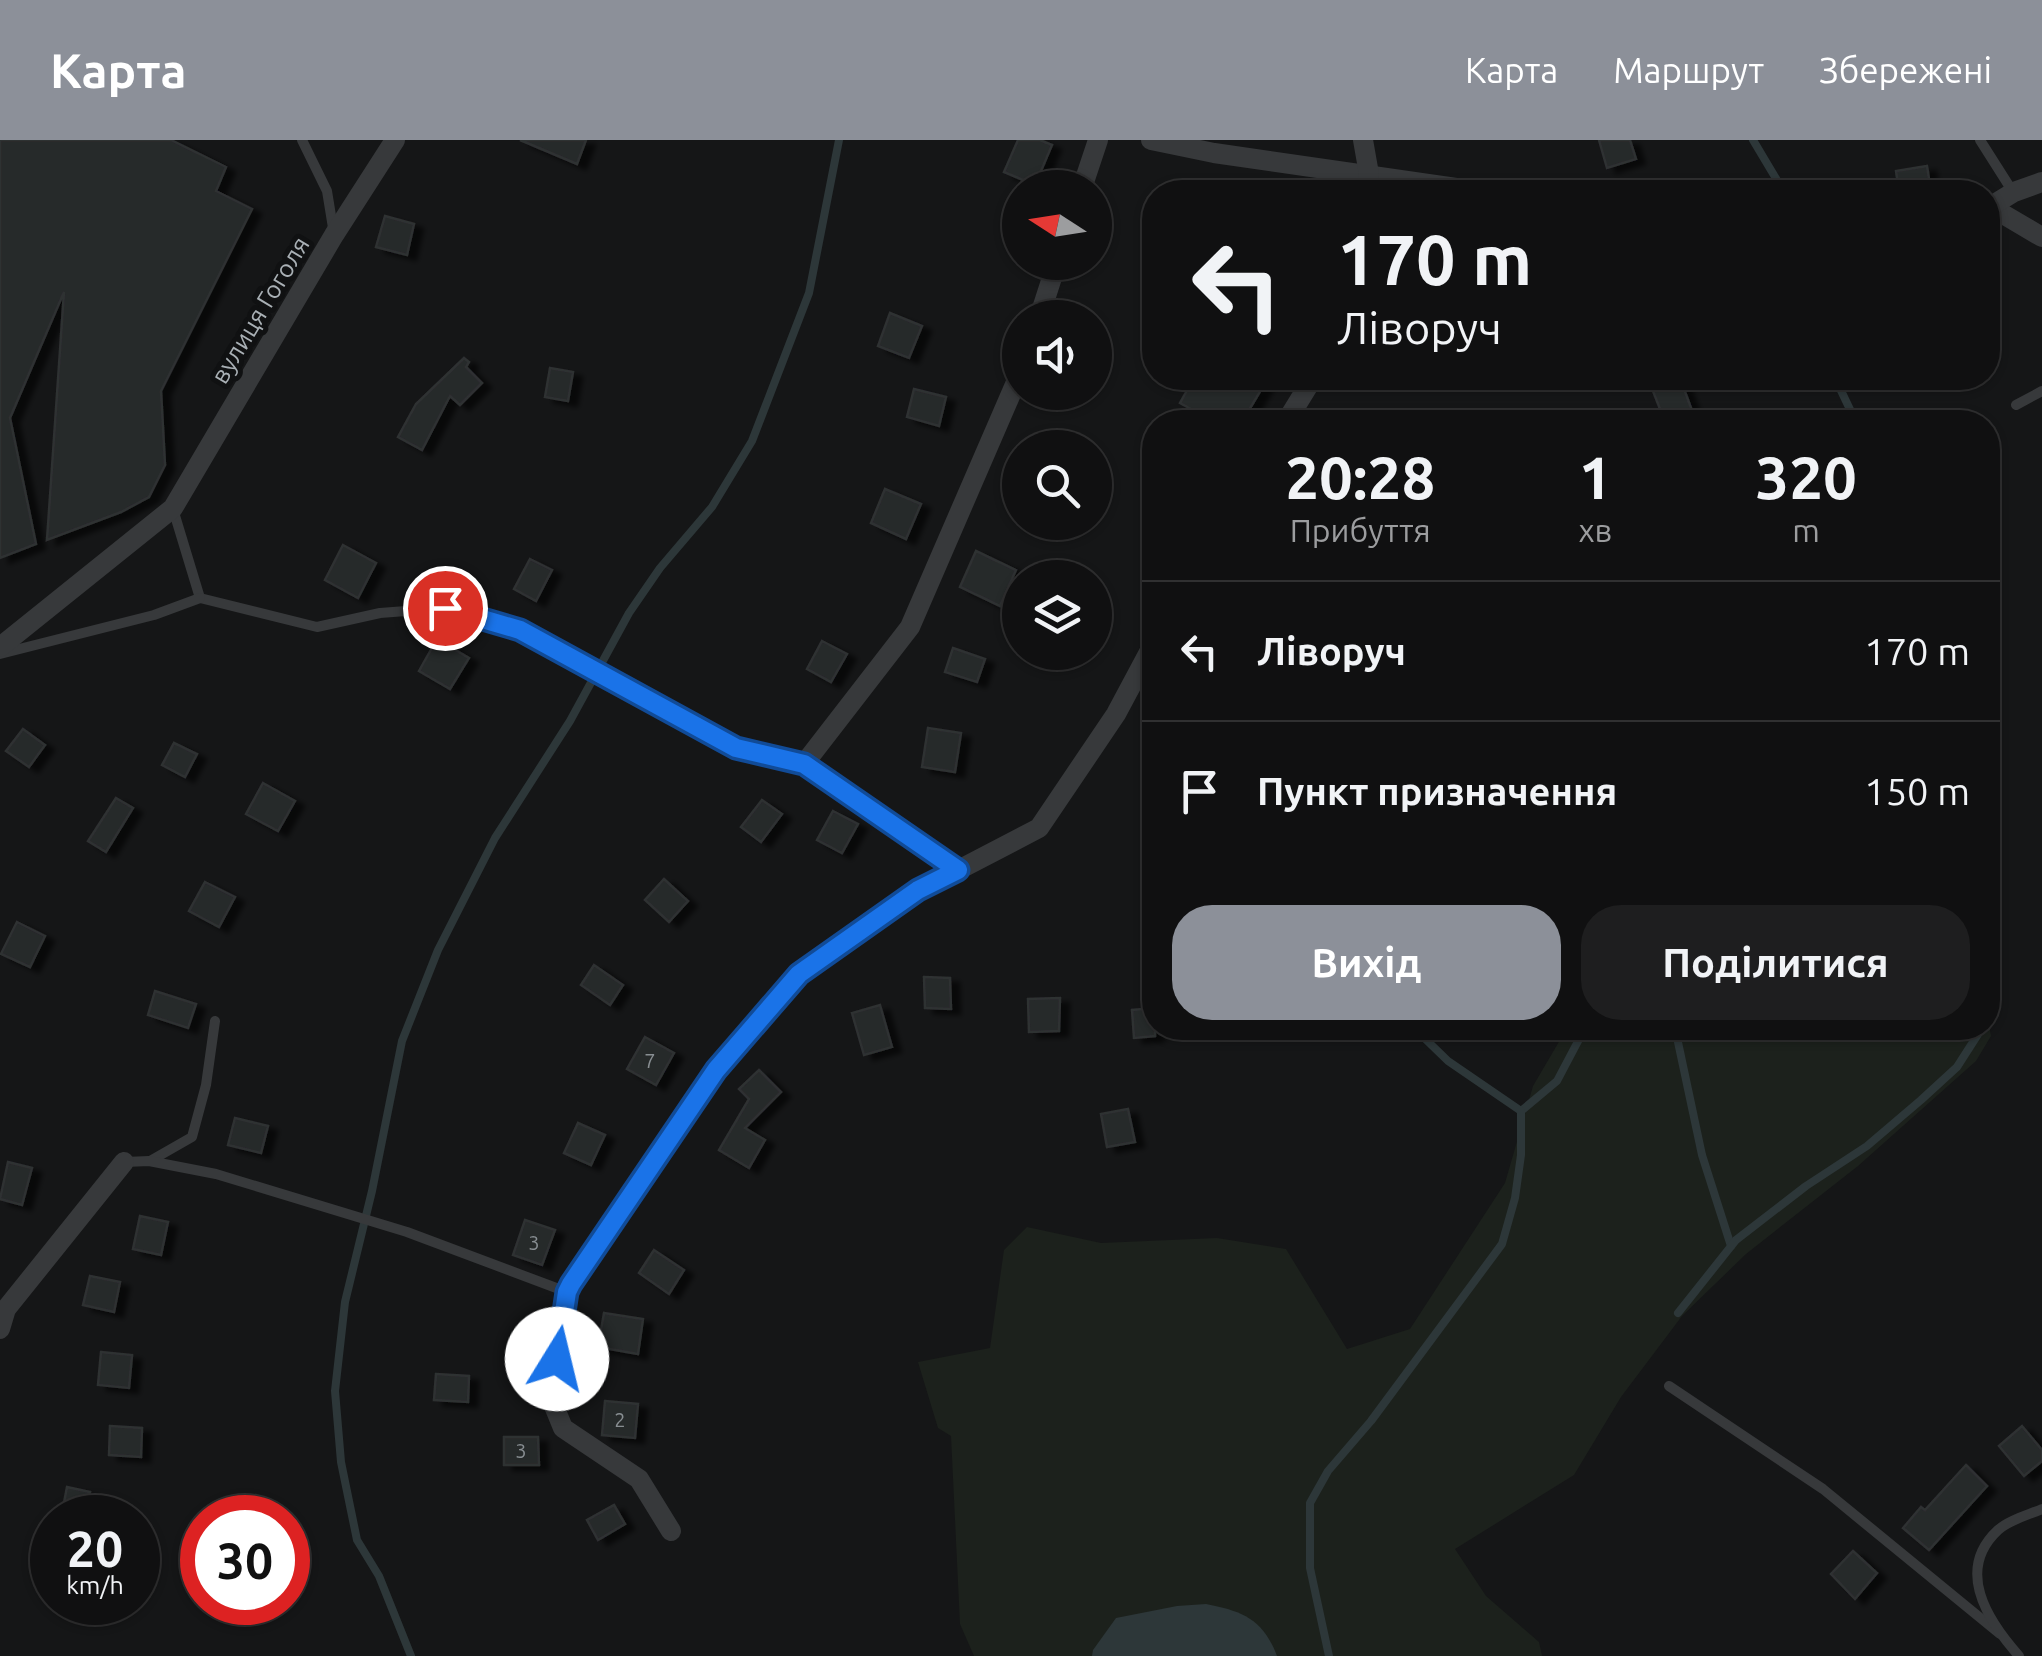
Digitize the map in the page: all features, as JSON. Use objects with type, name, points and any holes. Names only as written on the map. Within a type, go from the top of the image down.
[{"type":"street","name":"вулиця Гоголя","points":[[172,508],[334,234],[395,140]]},
{"type":"street","points":[[1088,170],[1098,140]]},
{"type":"street","points":[[1151,140],[1347,180]]},
{"type":"street","points":[[1363,140],[1367,180]]},
{"type":"street","points":[[2000,201],[2042,182]]},
{"type":"street","points":[[2000,213],[2042,237]]},
{"type":"street","points":[[804,764],[910,627],[1004,410]]},
{"type":"street","points":[[0,650],[172,508]]},
{"type":"street","points":[[672,1530],[639,1478],[612,1464],[563,1428],[554,1406],[567,1292],[716,1070],[799,974],[918,890],[1040,828],[1116,714],[1142,665]]},
{"type":"street","points":[[0,1330],[6,1310],[124,1162]]},
{"type":"lane","points":[[302,140],[328,192],[334,234]]},
{"type":"lane","points":[[1980,140],[2014,192]]},
{"type":"lane","points":[[2016,405],[2042,390]]},
{"type":"lane","points":[[172,508],[200,598]]},
{"type":"lane","points":[[0,650],[154,615],[200,598],[317,627],[380,613],[445,608],[520,630],[736,748],[804,764],[958,870]]},
{"type":"lane","points":[[149,1161],[192,1136],[206,1085],[215,1021]]},
{"type":"lane","points":[[124,1162],[149,1161],[216,1174],[407,1232],[567,1292]]},
{"type":"lane","points":[[1669,1386],[1823,1488],[2000,1634],[2019,1656]]},
{"type":"lane","points":[[2000,1634],[1976,1585],[1979,1552],[2001,1527],[2042,1509]]},
{"type":"shaded area","points":[[1560,1040],[1989,1040],[1976,1061],[1858,1166],[1746,1254],[1682,1316],[1621,1397],[1574,1475],[1455,1549],[1486,1596],[1539,1642],[1542,1656],[974,1656],[960,1624],[951,1436],[938,1428],[918,1362],[990,1348],[1004,1250],[1027,1227],[1101,1243],[1217,1238],[1286,1249],[1347,1349],[1410,1329],[1505,1183],[1533,1086]]},
{"type":"shaded area","points":[[1206,1604],[1250,1619],[1265,1633],[1277,1656],[1092,1656],[1116,1618]]},
{"type":"building","points":[[0,140],[171,140],[226,167],[216,191],[252,209],[161,391],[165,465],[149,497],[47,540],[64,292],[10,418],[36,544],[0,558]]},
{"type":"building","points":[[520,140],[586,140],[577,164]]},
{"type":"building","points":[[1018,140],[1040,140],[1052,145],[1041,170],[1005,170]]},
{"type":"building","points":[[1599,140],[1630,140],[1636,159],[1607,168]]},
{"type":"building","points":[[1927,166],[1929,180],[1897,180],[1896,171]]},
{"type":"building","points":[[385,216],[414,224],[407,255],[376,247]]},
{"type":"building","points":[[890,313],[922,326],[909,358],[878,346]]},
{"type":"building","points":[[464,358],[469,362],[466,367],[482,383],[460,405],[450,396],[422,450],[398,437],[416,404]]},
{"type":"building","points":[[550,368],[573,372],[568,401],[545,397]]},
{"type":"building","points":[[914,389],[946,397],[939,426],[907,417]]},
{"type":"building","points":[[1187,390],[1261,390],[1249,410],[1193,410],[1180,403]]},
{"type":"building","points":[[1684,390],[1692,410],[1660,410],[1653,391]]},
{"type":"building","points":[[885,489],[921,504],[906,539],[871,523]]},
{"type":"building","points":[[343,545],[376,563],[358,598],[325,580]]},
{"type":"building","points":[[976,551],[1002,563],[1000,606],[960,587]]},
{"type":"building","points":[[530,559],[552,570],[536,601],[514,589]]},
{"type":"building","points":[[437,639],[469,658],[450,689],[419,671]]},
{"type":"building","points":[[822,641],[847,654],[831,682],[807,669]]},
{"type":"building","points":[[953,648],[985,659],[977,682],[945,672]]},
{"type":"building","points":[[928,728],[961,733],[955,772],[922,767]]},
{"type":"building","points":[[23,729],[45,745],[29,767],[6,751]]},
{"type":"building","points":[[174,743],[197,754],[185,777],[162,765]]},
{"type":"building","points":[[263,783],[295,801],[278,831],[246,814]]},
{"type":"building","points":[[116,798],[133,808],[106,852],[88,841]]},
{"type":"building","points":[[762,800],[782,814],[761,842],[741,827]]},
{"type":"building","points":[[833,811],[858,824],[842,853],[817,840]]},
{"type":"building","points":[[664,879],[688,901],[669,922],[645,900]]},
{"type":"building","points":[[205,882],[235,897],[219,927],[189,911]]},
{"type":"building","points":[[17,922],[45,936],[30,967],[1,954]]},
{"type":"building","points":[[594,965],[623,985],[610,1005],[581,985]]},
{"type":"building","points":[[924,977],[950,978],[951,1009],[925,1008]]},
{"type":"building","points":[[155,991],[196,1004],[188,1028],[148,1015]]},
{"type":"building","points":[[1060,998],[1059,1031],[1029,1032],[1028,999]]},
{"type":"building","points":[[880,1005],[892,1047],[864,1055],[852,1013]]},
{"type":"building","points":[[1142,1009],[1142,1037],[1134,1038],[1132,1010]]},
{"type":"building","points":[[645,1037],[674,1053],[656,1085],[627,1069]]},
{"type":"building","points":[[759,1070],[781,1092],[745,1128],[765,1140],[749,1168],[719,1150],[749,1099],[739,1089]]},
{"type":"building","points":[[1128,1109],[1135,1142],[1107,1147],[1101,1114]]},
{"type":"building","points":[[235,1118],[268,1126],[261,1153],[228,1145]]},
{"type":"building","points":[[578,1123],[605,1135],[591,1165],[564,1153]]},
{"type":"building","points":[[8,1162],[32,1168],[22,1205],[0,1199]]},
{"type":"building","points":[[140,1216],[168,1222],[161,1255],[133,1249]]},
{"type":"building","points":[[525,1220],[555,1230],[542,1265],[513,1255]]},
{"type":"building","points":[[654,1250],[684,1270],[669,1294],[639,1273]]},
{"type":"building","points":[[90,1276],[120,1282],[114,1312],[83,1305]]},
{"type":"building","points":[[604,1313],[643,1319],[638,1354],[598,1347]]},
{"type":"building","points":[[101,1352],[132,1355],[129,1388],[98,1385]]},
{"type":"building","points":[[436,1374],[469,1376],[468,1402],[434,1400]]},
{"type":"building","points":[[605,1401],[638,1404],[635,1438],[602,1435]]},
{"type":"building","points":[[110,1426],[142,1428],[141,1457],[109,1455]]},
{"type":"building","points":[[2022,1426],[2042,1450],[2042,1461],[2024,1476],[1999,1446]]},
{"type":"building","points":[[504,1437],[538,1437],[539,1465],[504,1465]]},
{"type":"building","points":[[1966,1465],[1987,1486],[1929,1550],[1903,1528]]},
{"type":"building","points":[[67,1487],[90,1492],[89,1495],[65,1495]]},
{"type":"building","points":[[614,1505],[625,1524],[598,1540],[587,1520]]},
{"type":"building","points":[[1853,1551],[1877,1573],[1855,1599],[1831,1574]]},
{"type":"waterway","points":[[411,1656],[379,1576],[357,1540],[341,1462],[335,1391],[345,1302],[402,1041],[438,950],[495,838],[570,721],[629,613],[660,568],[712,507],[752,441],[809,293],[839,140]]},
{"type":"waterway","points":[[1753,140],[1777,180]]},
{"type":"waterway","points":[[1841,390],[1850,410]]},
{"type":"waterway","points":[[1329,1656],[1310,1568],[1310,1503],[1328,1471],[1371,1421],[1502,1244],[1515,1198],[1521,1155],[1521,1111],[1448,1061],[1426,1040]]},
{"type":"waterway","points":[[1521,1111],[1557,1081],[1579,1040]]},
{"type":"waterway","points":[[1678,1040],[1702,1155],[1731,1246]]},
{"type":"waterway","points":[[1678,1313],[1736,1240],[1806,1186],[1867,1146],[1957,1067],[1974,1040]]},
{"type":"route","points":[[445,608],[520,630],[736,748],[804,764],[958,870],[918,890],[799,974],[716,1070],[571,1284],[557,1359]]}]
